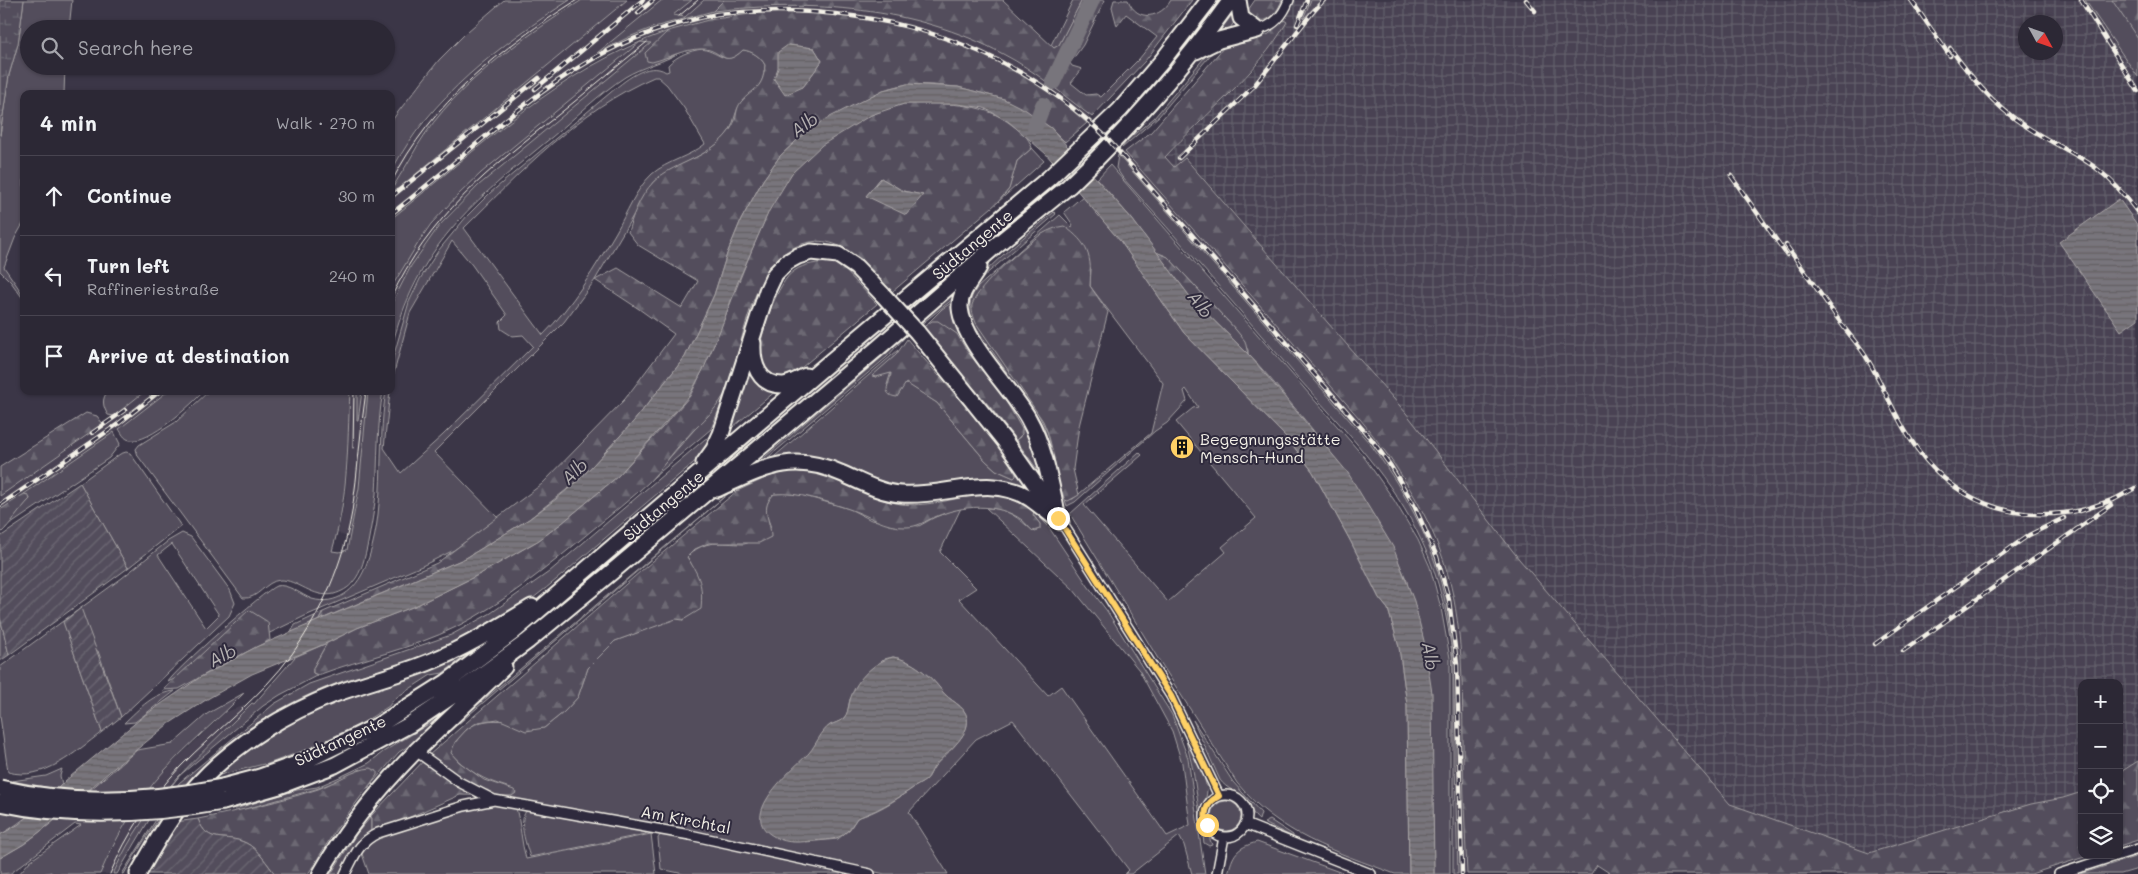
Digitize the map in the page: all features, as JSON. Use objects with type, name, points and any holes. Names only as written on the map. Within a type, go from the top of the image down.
[{"type":"highway","name":"Südtangente","points":[[0,788],[68,798],[108,799],[185,794],[222,794],[307,776],[386,739],[434,709],[528,641],[1062,192],[1147,107],[1192,53],[1232,0]]},
{"type":"highway","points":[[1238,0],[1241,18],[1258,30]]},
{"type":"highway","name":"Südtangente","points":[[0,802],[70,813],[110,814],[185,809],[260,776],[305,761],[379,725],[418,701],[480,658],[570,584],[1049,178],[1083,147],[1162,62],[1206,4]]},
{"type":"highway","points":[[1192,53],[1219,40],[1258,30]]},
{"type":"highway","points":[[690,483],[714,449],[767,291],[775,274],[787,262],[798,256],[811,252],[830,253],[848,260],[917,332],[1004,440],[1034,480],[1060,520]]},
{"type":"highway","points":[[986,254],[962,296],[960,307],[963,323],[972,339],[1028,418],[1041,448],[1060,520]]},
{"type":"highway","points":[[757,322],[752,343],[752,359],[763,378],[776,384],[785,385],[818,372]]},
{"type":"highway","points":[[702,496],[775,465],[804,463],[815,464],[837,471],[878,488],[899,494],[938,493],[977,486],[1004,487],[1031,499],[1060,520]]},
{"type":"highway","points":[[138,874],[162,832],[200,782],[236,750],[256,736],[305,707],[335,694],[435,660],[492,630],[570,584]]},
{"type":"highway","points":[[416,751],[455,712],[485,687],[528,641]]},
{"type":"main road","points":[[320,874],[354,821],[376,793],[416,751]]},
{"type":"street","points":[[1258,30],[1276,22],[1285,10],[1289,0]]},
{"type":"street","points":[[1060,520],[1171,696],[1219,796]]},
{"type":"street","name":"Am Kirchtal","points":[[416,751],[459,782],[494,800],[690,835],[870,874]]},
{"type":"street","points":[[1219,796],[1233,796],[1244,804],[1246,810],[1245,824],[1240,831],[1232,836],[1224,837],[1211,831],[1205,818],[1208,804],[1219,796]]},
{"type":"street","name":"Am Kirchtal","points":[[345,874],[359,846],[378,832],[464,806],[494,800]]},
{"type":"street","points":[[1245,824],[1371,874]]},
{"type":"street","points":[[1217,874],[1224,837]]},
{"type":"street","points":[[2123,854],[2138,849]]},
{"type":"street","points":[[2060,874],[2107,859]]},
{"type":"shaded area","points":[[570,0],[582,0],[514,47],[463,90],[432,124],[414,149],[395,183],[395,166],[411,140],[454,89],[517,35]]},
{"type":"shaded area","points":[[627,0],[662,0],[599,52],[629,37],[661,25],[729,8],[797,2],[855,6],[922,20],[986,45],[1038,75],[1090,116],[1086,122],[1046,89],[1026,76],[965,46],[901,24],[866,18],[819,14],[750,14],[708,20],[668,31],[633,43],[592,64],[535,101],[395,216],[395,190]]},
{"type":"shaded area","points":[[692,0],[704,0],[685,17],[672,15]]},
{"type":"shaded area","points":[[1294,0],[2085,0],[2138,77],[2138,761],[2123,770],[2123,679],[2078,679],[2078,793],[2031,804],[1869,853],[1730,804],[1519,559],[1406,413],[1186,158],[1174,167],[1165,157],[1259,64],[1287,21],[1284,20]]},
{"type":"shaded area","points":[[640,42],[652,43],[494,172],[450,213],[418,255],[395,298],[395,281],[420,240],[446,207],[481,173]]},
{"type":"shaded area","points":[[788,45],[814,48],[822,61],[803,87],[785,95],[774,79],[778,68],[778,52]]},
{"type":"shaded area","points":[[907,84],[958,87],[1004,99],[1026,110],[1051,128],[1132,219],[1191,298],[1251,357],[1348,473],[1393,547],[1414,601],[1424,641],[1432,693],[1434,874],[1409,874],[1407,705],[1399,647],[1388,609],[1379,598],[1313,472],[1288,439],[1184,333],[1121,242],[1046,154],[1009,122],[995,114],[984,108],[957,104],[904,104],[871,115],[822,145],[792,173],[769,211],[737,284],[704,368],[689,396],[618,476],[562,523],[539,540],[480,574],[415,606],[357,628],[327,643],[252,674],[209,698],[167,725],[109,772],[50,824],[24,844],[0,858],[0,835],[19,824],[41,806],[65,781],[145,715],[199,678],[256,647],[466,558],[529,519],[580,479],[634,421],[685,357],[714,295],[727,254],[741,220],[763,180],[780,156],[808,130],[830,117],[883,90]]},
{"type":"shaded area","points":[[1125,152],[1360,419],[1388,454],[1421,507],[1445,566],[1457,619],[1462,668],[1467,874],[1458,874],[1455,698],[1451,633],[1437,572],[1412,510],[1391,473],[1371,445],[1119,157]]},
{"type":"shaded area","points":[[881,178],[903,191],[923,195],[906,215],[866,196]]},
{"type":"shaded area","points":[[2119,199],[2138,226],[2138,319],[2121,331],[2059,242]]},
{"type":"shaded area","points":[[140,395],[163,395],[119,429],[0,510],[0,496],[71,447]]},
{"type":"shaded area","points":[[350,395],[357,395],[358,421],[361,395],[368,395],[359,488],[349,538],[338,533],[345,499]]},
{"type":"shaded area","points":[[893,657],[907,661],[921,670],[960,706],[967,718],[965,732],[961,738],[934,767],[926,780],[884,806],[857,818],[843,835],[827,840],[794,842],[784,841],[770,834],[762,825],[761,815],[772,791],[809,753],[821,734],[830,725],[845,717],[854,690],[867,672],[879,663]]},
{"type":"shaded area","points":[[252,703],[181,772],[154,803],[113,874],[100,874],[129,818],[163,772],[226,712]]},
{"type":"green space","points":[[0,0],[24,0],[18,44],[9,75],[0,135]]},
{"type":"green space","points":[[24,0],[72,0],[70,20],[21,20]]},
{"type":"green space","points":[[504,0],[570,0],[493,54],[446,96],[407,145],[395,165],[395,116],[439,60],[468,31]]},
{"type":"green space","points":[[582,0],[627,0],[395,190],[395,185],[425,134],[443,111],[463,89],[533,32]]},
{"type":"green space","points":[[662,0],[692,0],[673,15],[685,17],[704,0],[724,0],[713,11],[654,27],[597,53]]},
{"type":"green space","points":[[724,0],[1003,0],[1054,48],[1059,45],[1082,0],[1105,0],[1083,45],[1070,63],[1072,66],[1082,69],[1071,83],[1086,95],[1096,94],[1101,97],[1139,59],[1157,37],[1126,14],[1117,26],[1112,7],[1114,0],[1128,0],[1137,12],[1149,15],[1161,11],[1171,0],[1192,0],[1145,61],[1092,117],[1027,68],[1003,54],[969,38],[934,25],[898,16],[824,7],[787,6],[713,11]]},
{"type":"green space","points":[[1073,0],[1082,0],[1059,45],[1054,48],[1051,45]]},
{"type":"green space","points":[[1217,0],[1223,0],[1170,69],[1091,154],[1088,150],[1200,23]]},
{"type":"green space","points":[[1255,0],[1282,0],[1272,16],[1268,19],[1258,20],[1246,13]]},
{"type":"green space","points":[[1311,0],[1321,0],[1303,19]]},
{"type":"green space","points":[[2085,0],[2138,0],[2138,77]]},
{"type":"green space","points":[[2112,0],[2138,0],[2138,39]]},
{"type":"green space","points":[[815,13],[867,18],[930,33],[970,48],[1009,66],[1051,93],[1087,123],[1065,142],[1051,128],[1004,99],[958,87],[907,84],[883,90],[808,130],[780,156],[763,180],[741,220],[727,254],[714,295],[685,357],[634,421],[580,479],[529,519],[466,558],[319,620],[323,612],[437,563],[542,484],[625,399],[674,334],[595,280],[618,268],[682,308],[698,281],[638,245],[628,232],[630,225],[636,209],[654,181],[667,172],[696,158],[717,144],[725,136],[734,123],[737,109],[741,102],[760,84],[765,65],[756,55],[743,50],[736,56],[726,58],[708,50],[694,49],[652,62],[647,61],[645,53],[668,31],[708,20],[750,14]],"holes":[[[788,45],[814,48],[822,61],[803,87],[774,79]]]},
{"type":"green space","points":[[1232,15],[1235,21],[1226,34],[1216,36]]},
{"type":"green space","points":[[1284,20],[1287,22],[1261,60],[1246,77],[1165,157],[1174,167],[1185,158],[1406,413],[1519,559],[1730,804],[1869,853],[2031,804],[2078,793],[2078,859],[2031,874],[1611,874],[1597,865],[1591,874],[1467,874],[1460,645],[1453,596],[1447,572],[1424,514],[1405,480],[1360,419],[1125,152],[1151,132],[1224,47],[1248,42],[1269,34]]},
{"type":"green space","points":[[20,29],[20,75],[65,75],[64,90],[20,90],[20,229],[4,267],[20,290],[20,294],[0,271],[0,135],[9,75]]},
{"type":"green space","points":[[668,31],[661,39],[668,58],[680,52],[667,59],[632,73],[615,84],[497,183],[473,206],[451,229],[432,254],[416,282],[402,313],[395,337],[395,297],[411,266],[439,226],[479,185],[651,43],[641,42]]},
{"type":"green space","points":[[639,43],[481,173],[458,195],[431,224],[395,281],[395,216],[489,138],[555,89],[628,47]]},
{"type":"green space","points":[[1218,46],[1159,116],[1122,148],[1127,140],[1154,118],[1209,52]]},
{"type":"green space","points":[[702,49],[723,57],[732,58],[743,50],[753,53],[761,59],[765,65],[764,73],[760,84],[741,103],[730,130],[719,142],[711,149],[662,175],[653,182],[595,280],[564,322],[434,452],[498,518],[454,550],[422,566],[305,616],[168,682],[220,631],[276,586],[285,586],[312,599],[321,601],[337,598],[351,589],[356,583],[365,568],[377,525],[385,395],[390,395],[384,448],[401,473],[443,435],[533,346],[523,335],[512,336],[501,329],[500,322],[507,315],[472,265],[452,241],[410,313],[395,369],[395,351],[409,302],[420,279],[438,251],[467,216],[490,193],[615,88],[644,70],[659,69],[666,72],[669,71],[668,65],[684,54]],"holes":[[[654,77],[658,77],[667,85],[684,108],[705,144],[671,162],[646,180],[583,286],[564,312],[543,335],[464,228],[529,164],[576,124],[601,106],[627,90]]]},
{"type":"green space","points":[[904,104],[947,104],[974,107],[1000,117],[1022,132],[1027,137],[1032,148],[1017,161],[1009,189],[998,202],[892,292],[859,259],[847,250],[834,244],[820,241],[805,243],[789,250],[777,259],[767,272],[759,288],[746,323],[727,390],[720,402],[642,488],[543,570],[510,595],[474,617],[439,635],[405,647],[318,675],[313,673],[313,668],[327,643],[357,628],[415,606],[480,574],[539,540],[618,476],[690,396],[713,347],[766,217],[787,179],[803,161],[828,139],[873,114]],"holes":[[[881,178],[903,191],[923,195],[866,196]]]},
{"type":"green space","points":[[1032,148],[1044,161],[998,202],[1009,189],[1017,161]]},
{"type":"green space","points":[[1118,155],[1382,460],[1410,506],[1426,538],[1443,593],[1451,648],[1442,599],[1434,570],[1411,519],[1383,476],[1122,177],[1116,168]]},
{"type":"green space","points":[[1110,165],[1364,457],[1394,500],[1418,540],[1430,567],[1441,608],[1450,658],[1450,874],[1434,874],[1433,826],[1407,581],[1369,508],[1322,442],[1248,354],[1248,350],[1236,330],[1168,257],[1156,252],[1132,219],[1097,179]]},
{"type":"green space","points":[[1055,180],[1058,184],[612,561],[626,545]]},
{"type":"green space","points":[[1083,196],[1121,242],[1184,333],[1288,439],[1313,472],[1379,598],[1388,609],[1399,647],[1407,705],[1409,874],[1395,874],[1330,849],[1290,829],[1271,816],[1237,783],[1157,657],[1070,514],[1139,452],[1142,455],[1084,505],[1168,602],[1226,552],[1222,547],[1256,518],[1176,422],[1193,408],[1198,407],[1186,389],[1184,391],[1187,401],[1167,423],[1155,431],[1075,502],[1067,506],[1065,500],[1073,499],[1151,433],[1163,383],[1090,286],[1091,269],[1048,232],[1042,234],[1033,404],[1048,433],[1053,457],[1044,428],[1036,414],[973,322],[970,302],[978,287],[1060,215],[1072,227],[1073,225],[1064,212]]},
{"type":"green space","points":[[1054,212],[1056,214],[983,277],[972,290],[997,260]]},
{"type":"green space","points":[[1064,226],[1084,245],[1089,259],[1090,286],[1108,312],[1079,426],[1073,469],[1079,495],[1068,501],[1065,500],[1061,490],[1050,440],[1043,421],[976,323],[972,307],[976,297],[992,277],[1014,256],[1042,234]]},
{"type":"green space","points":[[1156,252],[1168,257],[1236,330],[1245,341],[1248,354],[1191,298]]},
{"type":"green space","points":[[831,262],[842,267],[877,304],[795,373],[784,377],[772,375],[764,367],[760,352],[763,333],[776,296],[788,277],[798,268]]},
{"type":"green space","points":[[957,289],[958,295],[905,337],[887,357],[757,467],[752,468],[888,352],[904,335]]},
{"type":"green space","points":[[954,301],[1028,425],[1042,476],[1016,440],[1020,437],[1022,429],[981,366],[966,350],[927,324],[942,309]]},
{"type":"green space","points":[[932,321],[938,321],[957,334],[967,351],[1004,398],[1022,429],[1022,434],[1016,440],[922,328]]},
{"type":"green space","points":[[907,339],[1001,450],[1016,476],[1014,478],[996,470],[985,460],[937,403],[906,383],[897,397],[892,396],[887,391],[891,373],[876,377],[872,376],[896,355]]},
{"type":"green space","points":[[898,350],[896,355],[873,376],[876,377],[891,372],[887,385],[900,392],[903,385],[908,384],[937,403],[985,460],[996,470],[1014,478],[1017,474],[1011,464],[1031,491],[921,491],[768,462]]},
{"type":"green space","points":[[748,366],[777,390],[727,432]]},
{"type":"green space","points":[[105,395],[140,395],[114,416],[108,415],[104,406]]},
{"type":"green space","points":[[163,395],[200,395],[170,422],[148,436],[138,440],[130,440],[119,429]]},
{"type":"green space","points":[[205,395],[350,395],[342,510],[332,551],[339,552],[347,550],[359,488],[368,395],[382,395],[376,494],[370,531],[361,569],[351,584],[342,591],[326,595],[312,592],[293,582],[280,580],[275,581],[253,596],[243,598],[138,456],[136,449],[139,445],[176,422]]},
{"type":"green space","points":[[357,395],[361,395],[358,421]]},
{"type":"green space","points":[[725,395],[711,429],[648,482]]},
{"type":"green space","points":[[86,413],[97,416],[103,424],[0,496],[0,467]]},
{"type":"green space","points":[[114,432],[120,444],[109,458],[11,524],[19,509],[30,499],[28,495],[24,494]]},
{"type":"green space","points":[[715,435],[698,459],[558,578],[511,614],[426,657],[343,681],[306,696],[242,734],[189,781],[166,809],[144,840],[124,874],[122,874],[179,783],[274,704],[309,684],[451,635],[491,613],[549,572],[705,439]]},
{"type":"green space","points":[[130,453],[181,526],[128,568],[80,483],[120,454]]},
{"type":"green space","points":[[792,471],[815,473],[829,477],[879,499],[901,504],[919,505],[984,495],[1001,496],[1017,501],[1034,511],[1033,515],[1040,524],[1040,529],[1033,531],[1022,520],[1002,510],[979,507],[945,513],[914,526],[898,527],[821,500],[793,494],[774,494],[766,509],[771,537],[759,543],[709,543],[695,549],[687,557],[700,582],[701,609],[683,620],[676,619],[615,641],[588,668],[578,697],[564,712],[544,728],[526,731],[498,719],[478,722],[467,729],[455,742],[451,753],[459,762],[484,780],[514,790],[516,793],[512,796],[460,795],[371,834],[371,816],[429,755],[641,571],[737,491],[770,476]]},
{"type":"green space","points":[[80,483],[128,568],[9,655],[0,617],[0,537]]},
{"type":"green space","points":[[737,486],[429,749],[468,713]]},
{"type":"green space","points":[[24,494],[28,495],[30,499],[0,534],[0,510]]},
{"type":"green space","points":[[774,494],[801,495],[850,509],[871,520],[919,526],[935,517],[961,508],[940,552],[976,588],[959,599],[1048,696],[1061,686],[1167,836],[1190,825],[1182,763],[1172,731],[1139,670],[1073,589],[986,508],[1007,512],[1036,532],[1040,524],[1033,515],[1034,511],[1048,526],[1107,611],[1172,715],[1188,758],[1205,874],[1192,874],[1184,845],[1179,836],[1131,874],[1125,874],[1129,870],[1013,720],[976,739],[909,812],[948,874],[885,874],[667,826],[509,800],[505,795],[512,796],[507,787],[476,774],[450,753],[458,738],[478,723],[502,721],[544,728],[564,712],[578,697],[588,668],[615,641],[676,618],[683,620],[691,563],[687,557],[700,547],[714,543],[744,544],[758,537],[771,527],[766,509],[770,498]],"holes":[[[893,657],[907,661],[927,674],[945,694],[960,706],[967,718],[965,732],[924,781],[885,806],[857,818],[850,829],[838,839],[805,842],[815,747],[829,726],[842,720],[847,714],[850,699],[884,659]]]},
{"type":"green space","points":[[182,533],[191,537],[230,590],[235,603],[229,616],[121,717],[98,651],[73,650],[102,732],[70,756],[46,769],[34,773],[8,772],[0,716],[0,667],[122,578],[168,541]],"holes":[[[172,544],[219,615],[206,628],[158,555]]]},
{"type":"green space","points":[[81,608],[121,717],[102,732],[63,622]]},
{"type":"green space","points":[[249,610],[268,622],[270,640],[179,689],[163,690]]},
{"type":"green space","points":[[323,612],[319,620],[290,634],[295,625]]},
{"type":"green space","points":[[0,617],[9,655],[0,661]]},
{"type":"green space","points":[[327,643],[313,668],[313,673],[318,675],[263,706],[180,775],[252,703],[254,704],[295,657]]},
{"type":"green space","points":[[469,653],[443,673],[431,675],[394,699],[389,706],[364,722],[308,749],[265,765],[212,777],[262,738],[321,705],[435,668]]},
{"type":"green space","points":[[1453,671],[1454,698],[1458,874],[1453,874]]},
{"type":"green space","points":[[175,691],[135,722],[124,723],[153,698]]},
{"type":"green space","points":[[244,693],[183,751],[154,783],[128,820],[100,874],[53,874],[51,872],[19,874],[30,861],[81,825],[75,824],[11,873],[0,874],[0,858],[24,844],[50,824],[137,750],[173,744],[207,714]]},
{"type":"green space","points":[[450,711],[415,742],[399,752],[368,788],[374,780],[360,769],[348,777],[316,789],[235,812],[235,809],[297,790],[317,787],[342,776],[369,763],[383,752]]},
{"type":"green space","points":[[1193,720],[1233,782],[1261,813],[1259,820],[1246,800],[1220,780]]},
{"type":"green space","points":[[1184,732],[1198,760],[1206,783],[1207,794],[1201,816],[1202,824],[1212,845],[1209,846],[1204,843],[1193,770]]},
{"type":"green space","points":[[2138,761],[2138,840],[2123,845],[2123,814],[2123,770]]},
{"type":"green space","points":[[371,768],[377,771],[377,775],[335,831],[308,874],[275,874],[250,845],[238,840],[212,836],[202,827],[198,819],[303,794],[358,771]]},
{"type":"green space","points":[[62,769],[60,776],[62,784],[33,812],[0,835],[0,809],[24,815],[51,788],[12,781],[46,776]]},
{"type":"green space","points":[[178,778],[161,800],[117,874],[113,874],[141,823],[157,801]]},
{"type":"green space","points":[[1226,801],[1237,805],[1241,816],[1237,827],[1226,831],[1215,827],[1211,816],[1215,805]]},
{"type":"green space","points":[[492,804],[516,808],[526,859],[651,834],[656,874],[369,874],[361,851],[370,840],[454,811]]},
{"type":"green space","points":[[526,811],[646,832],[646,834],[530,857],[523,827]]},
{"type":"green space","points":[[371,817],[371,833],[341,874],[331,874],[357,833]]},
{"type":"green space","points":[[198,819],[202,827],[212,836],[238,840],[250,845],[275,874],[149,874],[147,871],[175,822]]},
{"type":"green space","points":[[1270,820],[1293,835],[1293,837],[1264,823]]},
{"type":"green space","points":[[661,834],[838,870],[841,874],[684,874],[661,869],[658,838]]},
{"type":"green space","points":[[1257,842],[1345,874],[1228,874],[1236,853],[1240,849]]},
{"type":"green space","points":[[2138,856],[2138,869],[2121,874],[2080,874]]},
{"type":"waterway","points":[[1053,82],[1092,0]]},
{"type":"waterway","points":[[1035,126],[1043,105]]},
{"type":"tram line","points":[[395,176],[427,127],[471,79],[522,37],[577,0]]},
{"type":"tram line","points":[[679,16],[698,0]]},
{"type":"tram line","points":[[395,290],[423,243],[463,196],[508,155],[647,42]]},
{"type":"tram line","points":[[353,448],[354,395]]},
{"type":"tram line","points":[[110,874],[140,817],[159,791],[180,767],[253,699],[280,670],[313,621],[330,586],[348,531],[354,497],[365,395]]},
{"type":"railway","points":[[535,89],[643,0]]},
{"type":"railway","points":[[638,13],[653,0]]},
{"type":"railway","points":[[1297,25],[1307,0]]},
{"type":"railway","points":[[1179,158],[1254,86],[1324,0]]},
{"type":"railway","points":[[1526,0],[1535,11]]},
{"type":"railway","points":[[1911,0],[1950,56]]},
{"type":"railway","points":[[2081,0],[2138,91]]},
{"type":"railway","points":[[395,211],[513,114],[591,60],[621,44],[652,32],[717,14],[771,11],[824,13],[876,20],[926,32],[974,49],[1020,72],[1064,101],[1105,136],[1372,440],[1390,465],[1414,505],[1437,557],[1449,600],[1457,664],[1462,874]]},
{"type":"railway","points":[[1950,48],[1974,80],[2002,109],[2033,131],[2096,168],[2119,189],[2138,213]]},
{"type":"railway","points":[[395,194],[539,78]]},
{"type":"railway","points":[[1731,176],[1787,255]]},
{"type":"railway","points":[[1786,245],[1865,356],[1909,437],[1925,459],[1943,478],[1963,492],[1985,503],[2008,511],[2033,514],[2086,509]]},
{"type":"railway","points":[[0,505],[118,424],[155,395]]},
{"type":"railway","points":[[92,433],[125,410]]},
{"type":"railway","points":[[2080,511],[2115,499],[2135,488]]},
{"type":"railway","points":[[1903,651],[2111,505]]},
{"type":"railway","points":[[1875,644],[2029,535],[2064,518]]},
{"type":"place","name":"Begegnungsstätte Mensch-Hund","points":[[1182,447]]},
{"type":"route","points":[[1058,518],[1119,612],[1188,727],[1219,796],[1208,804],[1205,811],[1207,825]]},
{"type":"water label","name":"Alb","points":[[804,124]]},
{"type":"water label","name":"Alb","points":[[1201,304]]},
{"type":"water label","name":"Alb","points":[[574,471]]},
{"type":"water label","name":"Alb","points":[[222,655]]},
{"type":"water label","name":"Alb","points":[[1431,656]]}]
